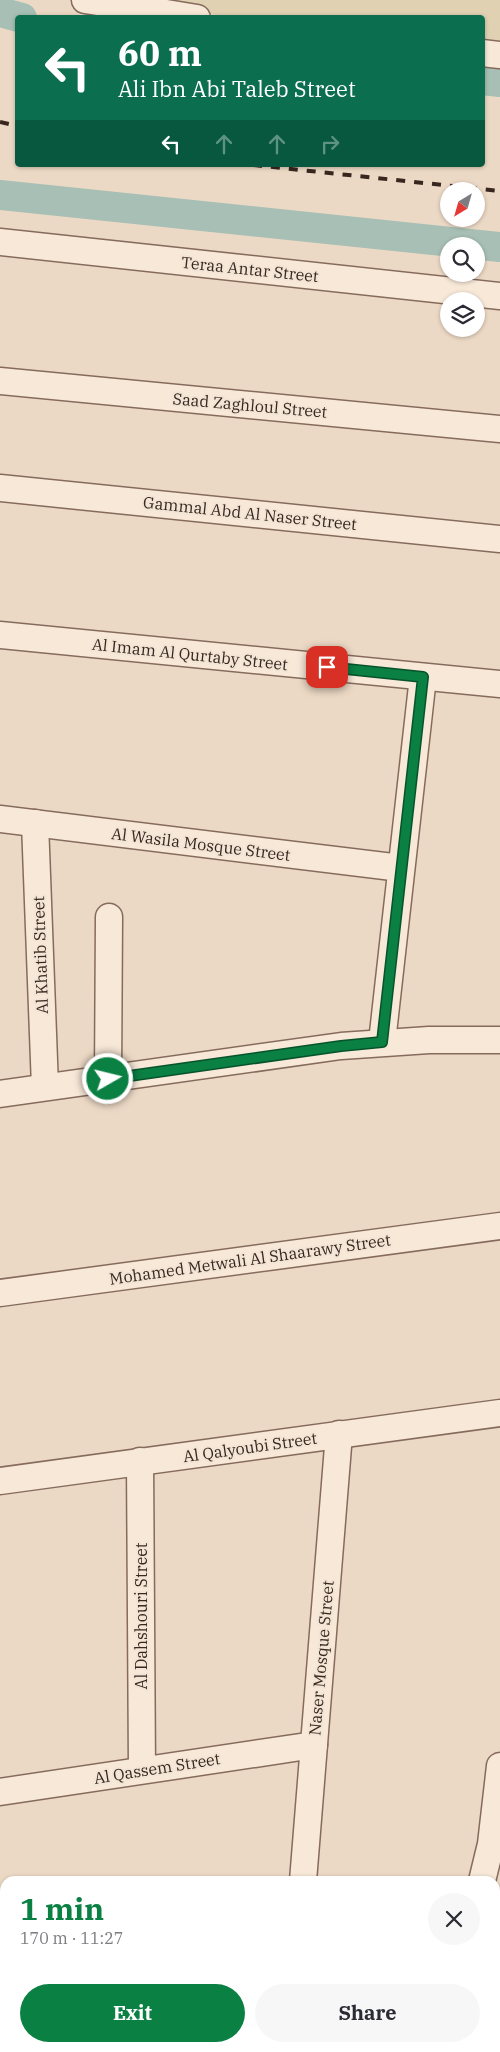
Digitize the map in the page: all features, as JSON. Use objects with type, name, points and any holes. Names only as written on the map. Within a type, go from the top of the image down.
[{"type":"street","points":[[85,0],[178,15]]},
{"type":"street","points":[[485,53],[500,55]]},
{"type":"street","name":"Teraa Antar Street","points":[[0,242],[500,296]]},
{"type":"street","name":"Saad Zaghloul Street","points":[[0,381],[500,429]]},
{"type":"street","name":"Gammal Abd Al Naser Street","points":[[0,488],[500,538]]},
{"type":"street","name":"Al Imam Al Qurtaby Street","points":[[0,635],[500,684]]},
{"type":"street","points":[[382,1042],[423,677]]},
{"type":"street","name":"Al Wasila Mosque Street","points":[[0,819],[401,868]]},
{"type":"street","name":"Al Khatib Street","points":[[35,823],[45,1087]]},
{"type":"street","points":[[108,1079],[109,917]]},
{"type":"street","points":[[0,1094],[341,1046],[429,1040],[500,1040]]},
{"type":"street","name":"Mohamed Metwali Al Shaarawy Street","points":[[0,1293],[500,1226]]},
{"type":"street","name":"Al Qalyoubi Street","points":[[0,1481],[500,1413]]},
{"type":"street","name":"Naser Mosque Street","points":[[303,1876],[339,1434]]},
{"type":"street","name":"Al Dahshouri Street","points":[[140,1462],[142,1770]]},
{"type":"street","name":"Al Qassem Street","points":[[0,1792],[314,1745]]},
{"type":"street","points":[[483,1876],[491,1844],[500,1766]]},
{"type":"shaded area","points":[[154,0],[500,0],[500,46],[485,44],[485,15],[217,15]]},
{"type":"waterway","points":[[0,12],[15,16]]},
{"type":"waterway","points":[[485,80],[500,82]]},
{"type":"waterway","points":[[0,195],[500,247]]},
{"type":"railway","points":[[0,122],[15,125]]},
{"type":"railway","points":[[272,167],[500,191]]},
{"type":"route","points":[[108,1079],[341,1046],[382,1042],[423,677],[327,667]]}]
